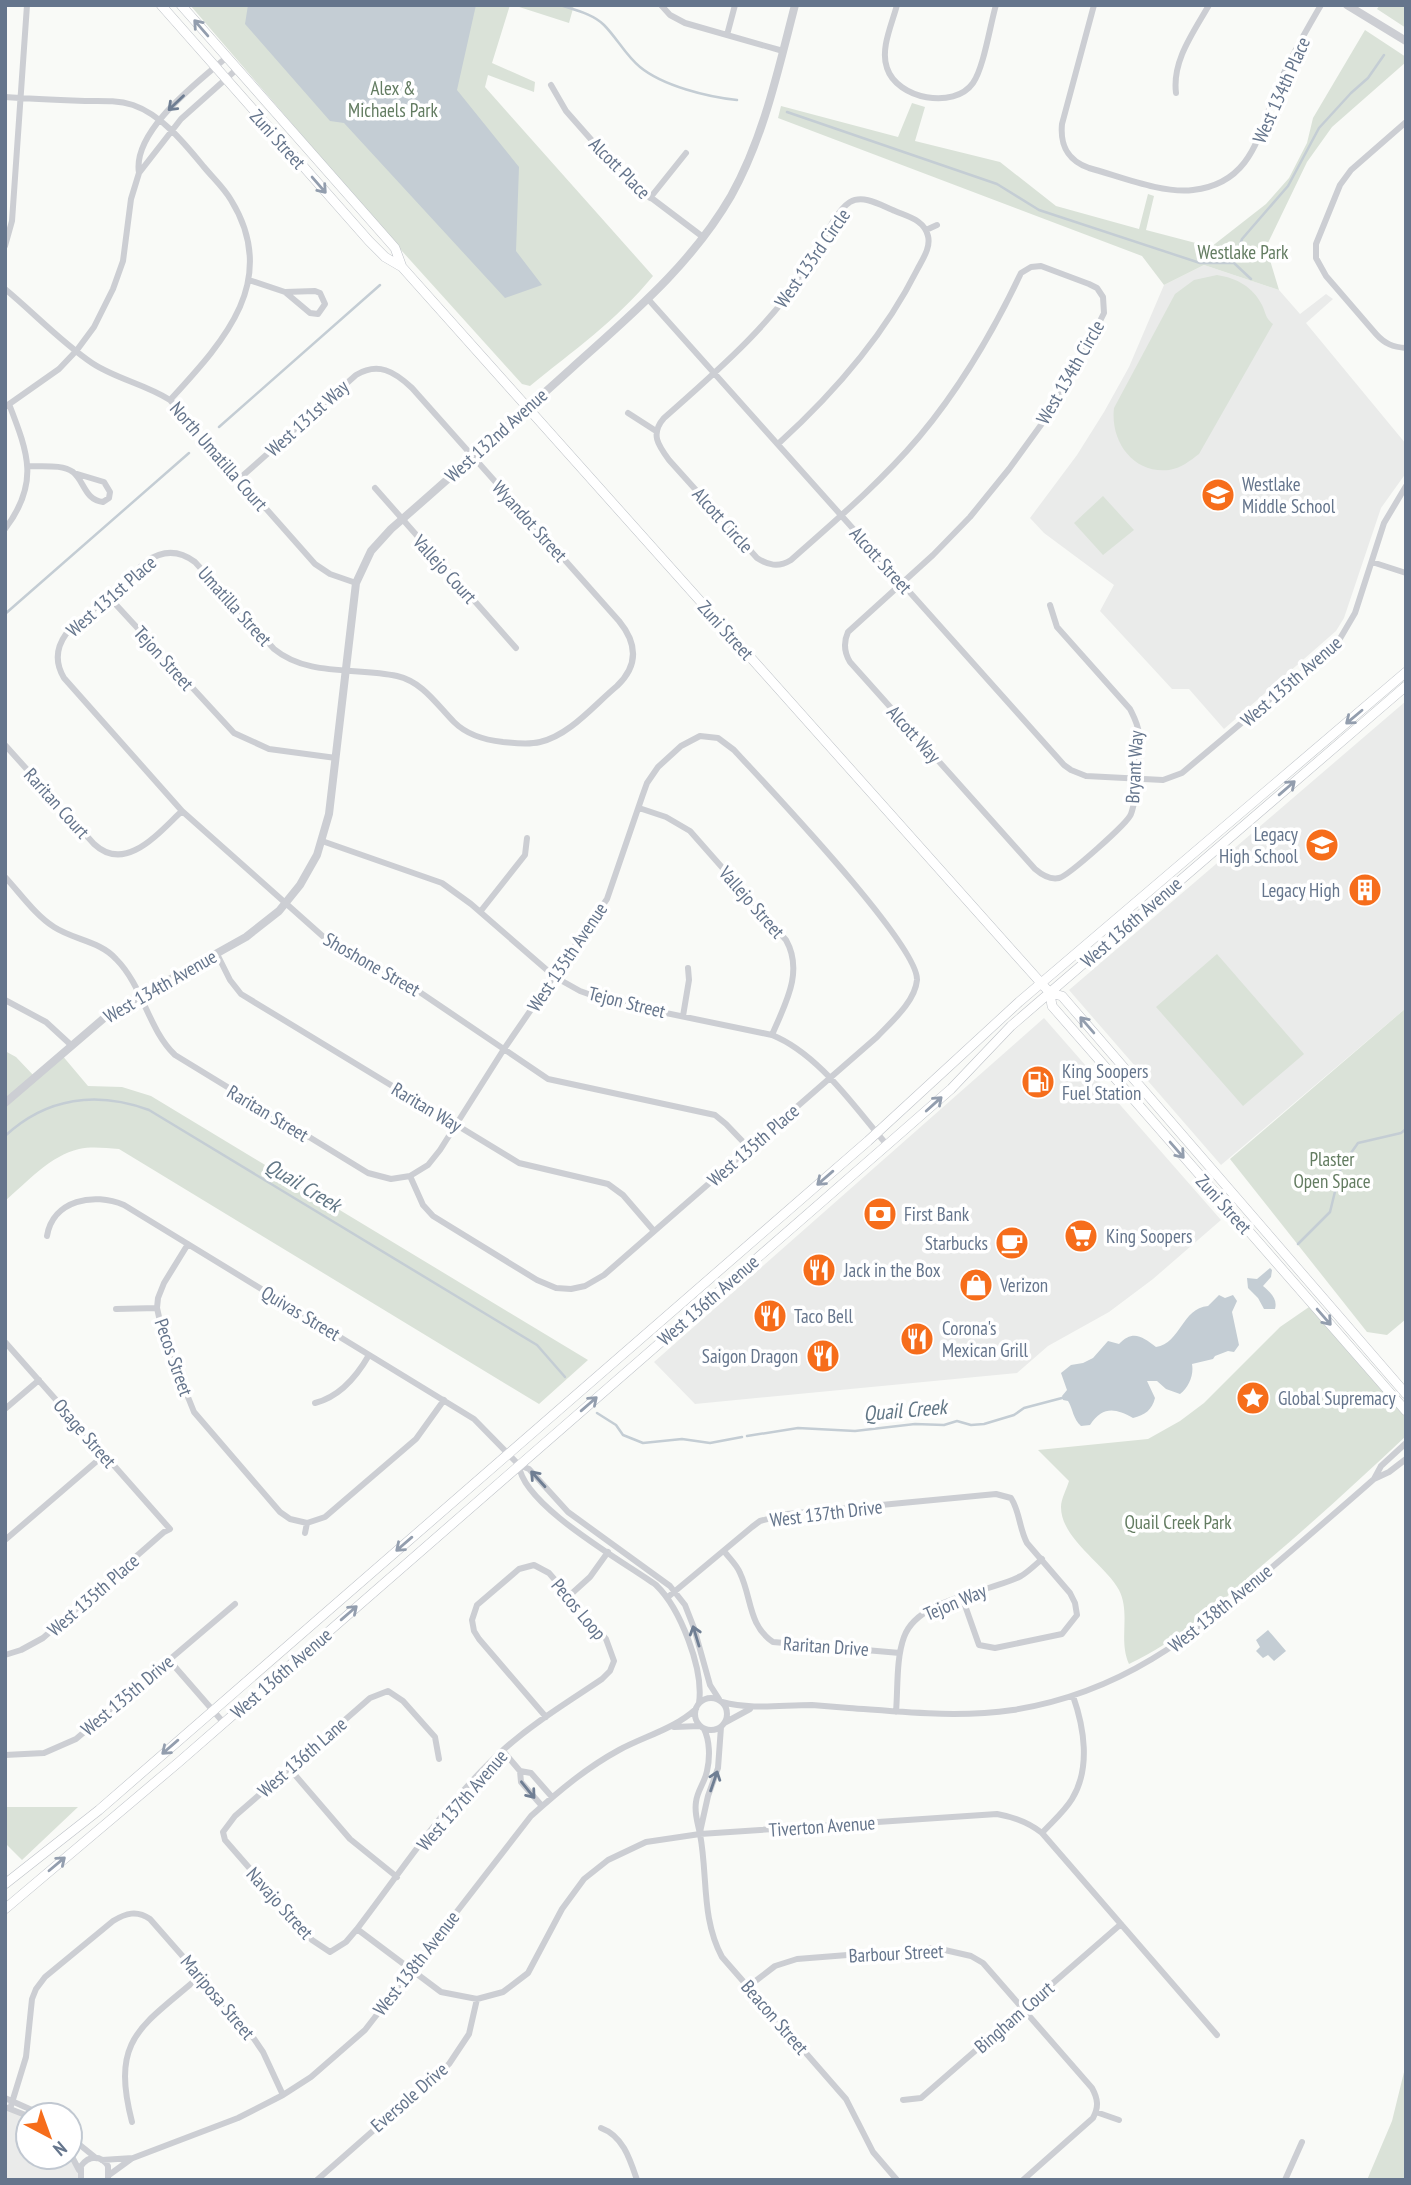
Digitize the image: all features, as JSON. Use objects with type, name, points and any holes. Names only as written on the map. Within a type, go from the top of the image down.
[{"type":"main road","name":"Zuni Street","points":[[160,5],[369,242],[384,257],[402,267],[1050,993],[1052,1006],[1406,1411]]},
{"type":"main road","name":"Zuni Street","points":[[181,5],[395,248],[402,267]]},
{"type":"main road","name":"West 136th Avenue","points":[[5,1909],[951,1089],[1001,1035],[1406,672]]},
{"type":"main road","name":"West 136th Avenue","points":[[5,1884],[99,1810],[877,1133],[989,1029],[1406,686]]},
{"type":"main road","name":"Zuni Street","points":[[1050,993],[1062,996],[1406,1394]]},
{"type":"street","points":[[5,246],[22,99],[27,5]]},
{"type":"street","points":[[661,5],[670,15],[685,23],[783,51]]},
{"type":"street","points":[[727,35],[735,5]]},
{"type":"street","name":"West 132nd Avenue","points":[[287,903],[306,876],[322,841],[329,814],[356,583],[371,551],[680,268],[731,195],[751,155],[766,113],[795,5]]},
{"type":"street","points":[[897,5],[885,55],[889,74],[907,90],[946,98],[962,93],[974,82],[996,5]]},
{"type":"street","name":"West 134th Place","points":[[1094,5],[1062,124],[1061,136],[1065,149],[1076,162],[1089,167],[1174,190],[1192,191],[1226,180],[1247,161],[1255,148],[1284,71],[1321,5]]},
{"type":"street","points":[[1177,93],[1175,72],[1209,5]]},
{"type":"street","points":[[1346,5],[1406,41]]},
{"type":"street","points":[[139,173],[141,152],[159,121],[227,57]]},
{"type":"street","points":[[5,529],[19,507],[27,485],[29,466],[19,431],[6,405],[45,381],[77,350],[94,327],[113,289],[123,261],[131,200],[139,173],[171,131],[237,69]]},
{"type":"street","name":"Alcott Place","points":[[551,85],[558,100],[625,178],[704,237]]},
{"type":"street","points":[[5,97],[123,102],[140,108],[171,131],[235,207],[247,240],[249,281],[242,307],[209,358],[170,400]]},
{"type":"street","points":[[1406,122],[1351,170],[1340,185],[1315,244],[1316,258],[1338,291],[1384,342],[1394,347],[1406,348]]},
{"type":"street","points":[[650,198],[686,152]]},
{"type":"street","points":[[849,191],[853,201]]},
{"type":"street","name":"West 133rd Circle","points":[[715,373],[750,340],[783,302],[809,265],[838,215],[853,201],[873,202],[919,221],[926,230]]},
{"type":"street","points":[[778,444],[836,388],[887,321],[927,249],[926,230],[937,225]]},
{"type":"street","points":[[841,515],[894,465],[934,418],[985,344],[1021,273],[1031,267],[1028,259]]},
{"type":"street","name":"West 134th Circle","points":[[902,583],[970,517],[1032,439],[1083,355],[1104,313],[1103,297],[1097,288],[1041,266],[1031,267]]},
{"type":"street","points":[[249,281],[285,292],[315,291],[320,293],[325,304],[318,314],[310,313],[285,292]]},
{"type":"street","name":"North Umatilla Court","points":[[5,289],[92,363],[170,400],[319,568],[356,583]]},
{"type":"street","points":[[1103,297],[1112,293]]},
{"type":"street","name":"Alcott Street","points":[[648,299],[1064,765],[1081,775],[1136,779]]},
{"type":"street","name":"Wyandot Street","points":[[381,368],[392,371],[403,379],[619,621],[631,638],[634,657]]},
{"type":"street","name":"West 131st Way","points":[[239,479],[356,375],[368,369],[381,368]]},
{"type":"street","points":[[628,412],[656,431],[664,418],[715,373]]},
{"type":"street","name":"Alcott Circle","points":[[656,431],[657,443],[669,460],[757,558],[775,566],[791,561],[841,515]]},
{"type":"street","points":[[29,466],[64,468],[104,482],[108,485],[109,498],[103,502],[95,501],[74,473]]},
{"type":"street","name":"West 135th Avenue","points":[[1136,779],[1163,780],[1182,774],[1338,642],[1355,613],[1391,508],[1406,486]]},
{"type":"street","name":"Vallejo Court","points":[[375,488],[516,648]]},
{"type":"street","name":"West 131st Place","points":[[61,673],[57,657],[62,639],[147,561],[160,554],[180,553],[193,561]]},
{"type":"street","name":"Umatilla Street","points":[[193,561],[279,653],[302,664],[404,678],[423,689],[458,726],[493,741],[528,744],[555,737],[574,724],[626,676],[634,657]]},
{"type":"street","points":[[1372,562],[1406,573]]},
{"type":"street","points":[[774,575],[775,566]]},
{"type":"street","points":[[836,644],[844,645],[848,632],[902,583]]},
{"type":"street","name":"Tejon Street","points":[[108,596],[234,733],[269,749],[336,758]]},
{"type":"street","name":"Bryant Way","points":[[1050,605],[1057,627],[1130,709],[1139,734],[1132,811],[1128,821],[1066,874],[1052,878]]},
{"type":"street","name":"Alcott Way","points":[[844,645],[850,662],[1035,869],[1052,878]]},
{"type":"street","name":"Shoshone Street","points":[[61,673],[182,811],[327,940],[396,975],[554,1081],[715,1115],[748,1148]]},
{"type":"street","name":"West 135th Avenue","points":[[410,1176],[433,1159],[504,1049],[607,899],[647,783],[658,767],[687,742],[707,735],[718,737],[734,750],[850,879],[914,964],[917,981]]},
{"type":"street","name":"Raritan Court","points":[[5,745],[94,844],[111,854],[127,854],[143,847],[182,811]]},
{"type":"street","name":"Vallejo Street","points":[[639,808],[666,817],[690,831],[792,950],[794,975],[772,1035]]},
{"type":"street","points":[[480,912],[525,855],[527,838]]},
{"type":"street","name":"Tejon Street","points":[[322,841],[432,878],[450,888],[555,976],[601,999],[772,1035],[800,1050],[887,1145]]},
{"type":"street","name":"Raritan Street","points":[[5,877],[52,926],[114,956],[124,968],[162,1039],[190,1066],[368,1173],[391,1179],[410,1176]]},
{"type":"street","points":[[1051,889],[1052,878]]},
{"type":"street","name":"West 134th Avenue","points":[[5,1103],[110,1013],[261,927],[287,903]]},
{"type":"street","name":"Raritan Way","points":[[217,954],[230,980],[241,994],[523,1164],[608,1184],[623,1195],[654,1231]]},
{"type":"street","points":[[683,1016],[689,980],[688,968]]},
{"type":"street","name":"West 135th Place","points":[[410,1176],[423,1205],[433,1216],[537,1280],[556,1288],[571,1289],[597,1281],[891,1022],[911,998],[917,981]]},
{"type":"street","points":[[5,1000],[46,1022],[71,1045]]},
{"type":"street","name":"Quivas Street","points":[[47,1236],[49,1224],[69,1206],[92,1197],[111,1199],[480,1423],[519,1465],[529,1469],[568,1512],[657,1575],[676,1592],[685,1605],[710,1685],[720,1701]]},
{"type":"street","name":"Pecos Street","points":[[188,1244],[160,1290],[157,1308],[163,1335],[191,1407],[285,1516],[307,1523]]},
{"type":"street","points":[[116,1309],[157,1308]]},
{"type":"street","name":"Osage Street","points":[[5,1342],[164,1525]]},
{"type":"street","points":[[315,1403],[330,1398],[355,1376],[369,1354]]},
{"type":"street","points":[[5,1409],[39,1380]]},
{"type":"street","points":[[305,1534],[307,1523],[319,1520],[335,1509],[416,1439],[444,1401]]},
{"type":"street","name":"West 138th Avenue","points":[[1374,1479],[1381,1466],[1406,1443]]},
{"type":"street","points":[[5,1540],[104,1455]]},
{"type":"street","name":"West 138th Avenue","points":[[720,1701],[752,1708],[812,1705],[934,1715],[986,1713],[1073,1696],[1133,1671],[1182,1642],[1374,1479],[1406,1459]]},
{"type":"street","name":"Quivas Street","points":[[519,1465],[522,1477],[548,1510],[656,1584],[668,1597],[687,1634],[700,1687],[697,1706]]},
{"type":"street","name":"West 137th Drive","points":[[668,1597],[760,1521],[787,1514],[996,1494],[1011,1498],[1018,1509],[1023,1535],[1042,1559]]},
{"type":"street","name":"West 135th Place","points":[[5,1654],[34,1644],[52,1632],[170,1529],[164,1525]]},
{"type":"street","name":"Raritan Drive","points":[[724,1551],[740,1573],[755,1624],[763,1635],[773,1642],[901,1653]]},
{"type":"street","points":[[569,1596],[590,1577],[608,1552]]},
{"type":"street","points":[[962,1597],[979,1645],[995,1648],[1062,1634],[1077,1615],[1075,1602],[1042,1559]]},
{"type":"street","name":"Tejon Way","points":[[896,1712],[901,1653],[907,1629],[918,1616],[940,1605],[1024,1575],[1042,1559]]},
{"type":"street","name":"Pecos Loop","points":[[546,1717],[474,1631],[472,1620],[477,1605],[519,1569],[526,1566],[542,1568],[606,1639],[614,1661]]},
{"type":"street","name":"West 135th Drive","points":[[5,1755],[44,1753],[76,1739],[235,1604]]},
{"type":"street","points":[[169,1660],[223,1722]]},
{"type":"street","name":"West 137th Avenue","points":[[357,1929],[453,1804],[502,1751],[602,1679],[610,1671],[614,1661]]},
{"type":"street","name":"West 136th Lane","points":[[223,1832],[235,1816],[370,1698],[388,1691],[403,1701],[435,1737],[439,1759]]},
{"type":"street","points":[[1042,1833],[1073,1798],[1079,1783],[1084,1754],[1083,1732],[1073,1696]]},
{"type":"street","points":[[708,1698],[720,1701],[727,1715],[723,1725],[713,1730],[702,1727],[696,1718],[697,1706],[708,1698]]},
{"type":"street","name":"West 138th Avenue","points":[[108,2178],[133,2158],[238,2119],[283,2095],[320,2070],[365,2030],[514,1836],[542,1806],[617,1751],[669,1728],[697,1706]]},
{"type":"street","name":"West 138th Avenue","points":[[723,1725],[752,1708]]},
{"type":"street","name":"Beacon Street","points":[[700,1834],[708,1796],[718,1768],[718,1741],[723,1725]]},
{"type":"street","name":"West 138th Avenue","points":[[669,1728],[702,1727]]},
{"type":"street","name":"Beacon Street","points":[[702,1727],[709,1742],[707,1771],[696,1800],[696,1818],[713,1941],[722,1957],[846,2099],[873,2152],[897,2180]]},
{"type":"street","points":[[502,1751],[520,1771],[530,1773],[552,1797]]},
{"type":"street","points":[[289,1768],[350,1839],[397,1877]]},
{"type":"street","points":[[520,1771],[520,1782],[542,1806]]},
{"type":"street","name":"Tiverton Avenue","points":[[411,1970],[441,1992],[477,1999],[503,1992],[528,1973],[562,1909],[584,1879],[608,1860],[646,1842],[700,1834],[997,1814],[1025,1821],[1042,1833],[1217,2035]]},
{"type":"street","name":"Navajo Street","points":[[223,1832],[231,1849],[321,1947],[330,1952],[346,1942],[357,1929]]},
{"type":"street","name":"Mariposa Street","points":[[9,2099],[26,2057],[32,1998],[36,1989],[45,1977],[86,1942],[123,1916],[136,1913],[150,1919],[250,2033],[263,2052],[283,2095]]},
{"type":"street","name":"Bingham Court","points":[[903,2101],[921,2098],[1121,1924]]},
{"type":"street","points":[[357,1929],[411,1970]]},
{"type":"street","name":"Barbour Street","points":[[749,1986],[775,1966],[797,1959],[936,1948],[971,1956],[983,1963],[1092,2088],[1097,2098],[1096,2112]]},
{"type":"street","points":[[132,2122],[124,2085],[125,2063],[130,2044],[141,2028],[200,1976]]},
{"type":"street","name":"Eversole Drive","points":[[317,2180],[449,2064],[469,2034],[477,1999]]},
{"type":"street","points":[[8,2108],[9,2099]]},
{"type":"street","points":[[1023,2180],[1088,2123],[1096,2112],[1119,2120]]},
{"type":"street","points":[[601,2129],[618,2139],[636,2180]]},
{"type":"street","points":[[1285,2180],[1302,2142]]},
{"type":"street","points":[[84,2148],[108,2166],[108,2178]]},
{"type":"street","name":"West 138th Avenue","points":[[99,2159],[133,2158]]},
{"type":"street","points":[[84,2164],[87,2160],[99,2159]]},
{"type":"shaded area","points":[[248,5],[476,5],[457,90],[519,167],[516,251],[542,285],[505,298],[344,123],[330,121],[245,24]]},
{"type":"shaded area","name":"Westlake Middle School","points":[[1204,265],[1279,290],[1300,314],[1326,294],[1333,299],[1306,323],[1406,444],[1406,473],[1381,508],[1344,618],[1336,631],[1224,729],[1189,689],[1172,689],[1100,611],[1114,585],[1044,533],[1030,518],[1077,455],[1104,412],[1129,367],[1164,285]]},
{"type":"shaded area","name":"Legacy High School","points":[[1406,701],[1406,1008],[1221,1165],[1069,990]]},
{"type":"shaded area","points":[[1044,1018],[1221,1220],[1153,1279],[1109,1312],[1048,1346],[1017,1373],[695,1404],[654,1362]]},
{"type":"shaded area","points":[[1270,1268],[1271,1277],[1263,1286],[1273,1296],[1276,1305],[1275,1309],[1264,1309],[1248,1288],[1247,1278],[1257,1279]]},
{"type":"shaded area","points":[[1219,1295],[1225,1298],[1233,1295],[1237,1301],[1232,1312],[1239,1345],[1234,1352],[1228,1351],[1213,1359],[1192,1364],[1190,1380],[1180,1394],[1166,1389],[1157,1381],[1147,1381],[1155,1398],[1150,1409],[1141,1415],[1133,1418],[1121,1412],[1110,1411],[1100,1414],[1090,1425],[1081,1426],[1078,1423],[1068,1401],[1063,1400],[1062,1396],[1067,1390],[1061,1373],[1071,1365],[1093,1358],[1108,1341],[1119,1344],[1124,1339],[1138,1336],[1156,1347],[1164,1344],[1192,1313],[1208,1306]]},
{"type":"shaded area","points":[[1268,1630],[1286,1651],[1274,1661],[1268,1655],[1263,1658],[1256,1651],[1260,1647],[1256,1640]]},
{"type":"shaded area","points":[[5,2108],[14,2111],[14,2171],[79,2171],[81,2180],[5,2180]]},
{"type":"green space","name":"Alex & Michaels Park","points":[[190,5],[510,5],[492,63],[535,82],[534,92],[488,75],[485,87],[653,276],[610,321],[530,386],[522,384],[392,240]]},
{"type":"green space","points":[[513,5],[574,5],[569,23]]},
{"type":"green space","points":[[1380,5],[1406,5],[1406,28],[1377,9]]},
{"type":"green space","name":"Westlake Park","points":[[1365,30],[1406,57],[1406,62],[1332,127],[1307,162],[1266,247],[1279,290],[1204,265],[1164,285],[1142,256],[778,118],[781,106],[898,137],[912,103],[925,107],[915,141],[1000,162],[1056,206],[1139,229],[1148,194],[1154,196],[1146,230],[1211,247],[1266,204],[1289,178],[1307,143],[1313,118]]},
{"type":"green space","points":[[1217,275],[1231,278],[1249,288],[1273,324],[1199,454],[1185,464],[1169,470],[1145,467],[1126,453],[1120,443],[1114,408],[1175,294],[1194,280]]},
{"type":"green space","points":[[1103,496],[1134,530],[1103,555],[1074,523]]},
{"type":"green space","points":[[1217,954],[1304,1054],[1243,1106],[1156,1007]]},
{"type":"green space","name":"Plaster Open Space","points":[[1406,1008],[1406,1319],[1387,1335],[1367,1332],[1230,1159]]},
{"type":"green space","points":[[5,1051],[16,1057],[35,1077],[61,1054],[88,1086],[122,1087],[151,1096],[588,1360],[539,1404],[119,1149],[89,1148],[69,1152],[39,1170],[5,1201]]},
{"type":"green space","name":"Quail Creek Park","points":[[1309,1307],[1406,1418],[1406,1436],[1213,1609],[1164,1645],[1129,1664],[1124,1646],[1124,1608],[1119,1590],[1068,1530],[1061,1507],[1069,1481],[1038,1450],[1148,1439],[1180,1421],[1204,1403],[1280,1327]]},
{"type":"green space","points":[[5,1807],[78,1807],[22,1860],[5,1843]]},
{"type":"green space","points":[[1406,2064],[1406,2180],[1367,2180],[1392,2121]]},
{"type":"waterway","points":[[560,5],[600,21],[635,63],[661,80],[686,90],[737,100]]},
{"type":"waterway","points":[[787,112],[997,184],[1039,210],[1200,263],[1234,263],[1242,239],[1288,186],[1319,128],[1368,78],[1384,55]]},
{"type":"waterway","points":[[1234,263],[1251,279]]},
{"type":"waterway","points":[[219,427],[380,285]]},
{"type":"waterway","points":[[5,614],[189,453]]},
{"type":"waterway","name":"Quail Creek","points":[[5,1136],[38,1113],[73,1101],[110,1101],[149,1110],[537,1345],[565,1377]]},
{"type":"waterway","name":"Quail Creek","points":[[1298,1244],[1330,1212],[1341,1167],[1358,1143],[1401,1133],[1406,1129]]},
{"type":"waterway","name":"Quail Creek","points":[[747,1436],[798,1428],[855,1431],[915,1424],[944,1425],[957,1421],[971,1425],[984,1424],[1014,1415],[1024,1408],[1062,1398]]},
{"type":"waterway","name":"Quail Creek","points":[[597,1413],[616,1425],[623,1435],[643,1443],[682,1439],[710,1443],[742,1437]]},
{"type":"place","name":"Westlake Middle School","points":[[1218,495]]},
{"type":"place","name":"Legacy High School","points":[[1322,845]]},
{"type":"place","name":"Legacy High","points":[[1365,890]]},
{"type":"place","name":"King Soopers Fuel Station","points":[[1038,1082]]},
{"type":"place","name":"First Bank","points":[[880,1214]]},
{"type":"place","name":"King Soopers","points":[[1081,1236]]},
{"type":"place","name":"Starbucks","points":[[1012,1243]]},
{"type":"place","name":"Jack in the Box","points":[[819,1270]]},
{"type":"place","name":"Verizon","points":[[976,1285]]},
{"type":"place","name":"Taco Bell","points":[[770,1316]]},
{"type":"place","name":"Corona's Mexican Grill","points":[[917,1339]]},
{"type":"place","name":"Saigon Dragon","points":[[823,1356]]},
{"type":"place","name":"Global Supremacy","points":[[1253,1398]]}]
